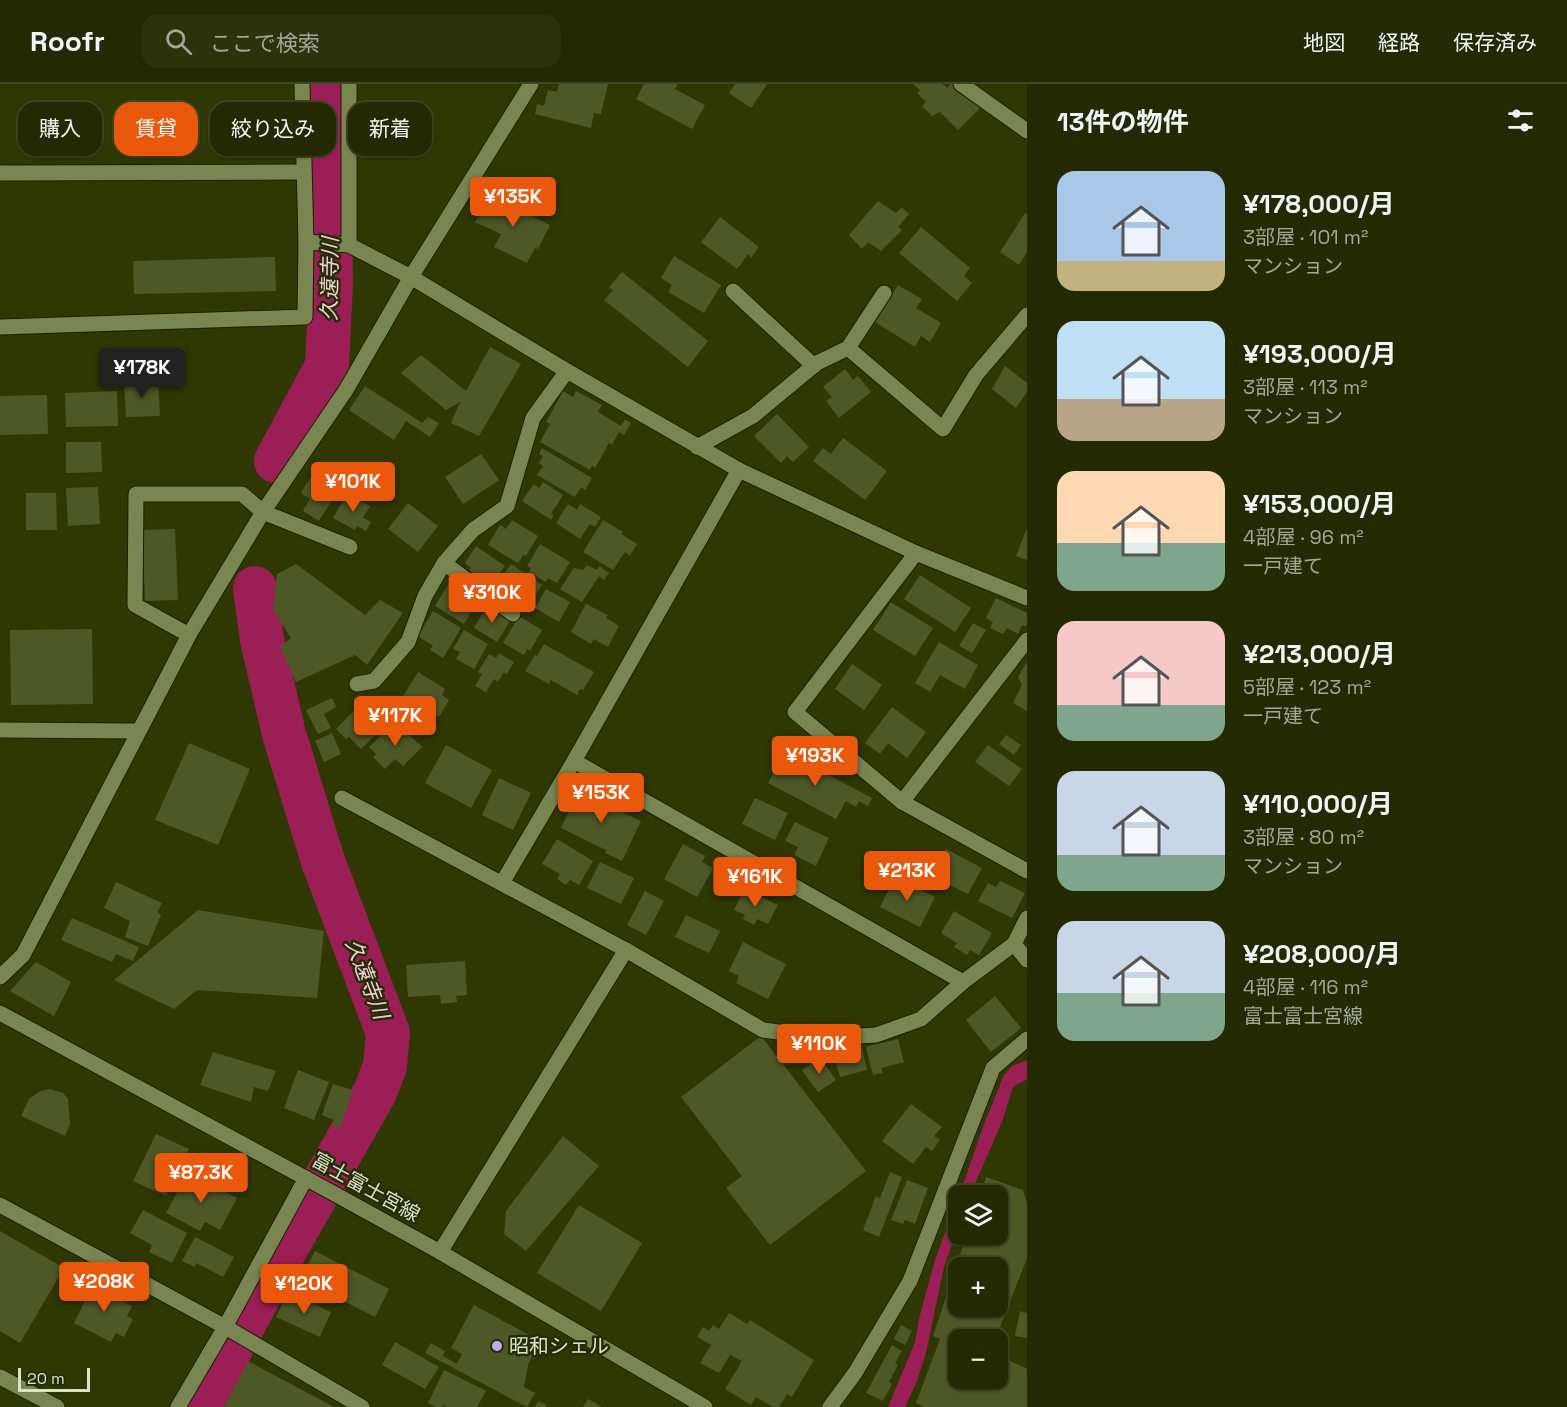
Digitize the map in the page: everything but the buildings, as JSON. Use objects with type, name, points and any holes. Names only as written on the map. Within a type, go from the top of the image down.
[{"type":"street","points":[[0,327],[305,317],[310,242],[304,172],[302,84]]},
{"type":"street","points":[[344,244],[349,84]]},
{"type":"street","points":[[0,977],[23,955],[189,635],[263,512],[346,390],[411,277],[531,84]]},
{"type":"street","points":[[962,84],[1027,131]]},
{"type":"street","points":[[0,173],[304,172]]},
{"type":"street","points":[[310,242],[344,244],[411,277],[567,371],[740,470],[916,553],[1027,597]]},
{"type":"street","points":[[733,291],[814,366]]},
{"type":"street","points":[[697,447],[753,416],[814,366],[848,348],[884,293]]},
{"type":"street","points":[[848,348],[944,429],[976,375],[1027,315]]},
{"type":"street","points":[[357,684],[374,681],[408,642],[425,596],[444,563],[473,530],[507,506],[533,417],[567,371]]},
{"type":"street","points":[[502,884],[740,470]]},
{"type":"street","points":[[189,635],[135,605],[136,494],[242,494],[263,512],[350,547]]},
{"type":"street","points":[[916,553],[795,712],[902,802],[1027,871]]},
{"type":"street","points":[[444,563],[513,614]]},
{"type":"street","points":[[902,802],[1027,640]]},
{"type":"street","points":[[0,730],[138,731]]},
{"type":"street","points":[[574,761],[963,981]]},
{"type":"street","points":[[342,798],[626,950],[763,1030],[823,1038],[876,1035],[921,1019],[963,981],[1014,944],[1027,918]]},
{"type":"street","points":[[1014,944],[1027,960]]},
{"type":"street","points":[[440,1252],[626,950]]},
{"type":"street","name":"富士富士宮線","points":[[0,1013],[440,1252],[705,1407]]},
{"type":"street","points":[[830,1407],[855,1373],[910,1281],[993,1068],[1026,1043]]},
{"type":"street","points":[[177,1407],[227,1328],[308,1179]]},
{"type":"street","points":[[0,1205],[227,1328],[362,1407]]},
{"type":"street","points":[[0,1377],[57,1407]]},
{"type":"shaded area","points":[[1027,1060],[1027,1079],[1013,1087],[1002,1122],[974,1185],[963,1185],[1004,1075],[1012,1066]]},
{"type":"shaded area","points":[[948,1224],[948,1245],[952,1245],[944,1267],[926,1353],[917,1381],[905,1407],[888,1407],[915,1342],[934,1263]]},
{"type":"waterway","name":"久遠寺川","points":[[276,461],[327,366],[331,283],[328,84]]},
{"type":"waterway","name":"久遠寺川","points":[[199,1407],[260,1294],[375,1092],[385,1066],[388,1033],[323,861],[284,734],[262,640],[255,588]]},
{"type":"place","name":"昭和シェル","points":[[497,1346]]}]
